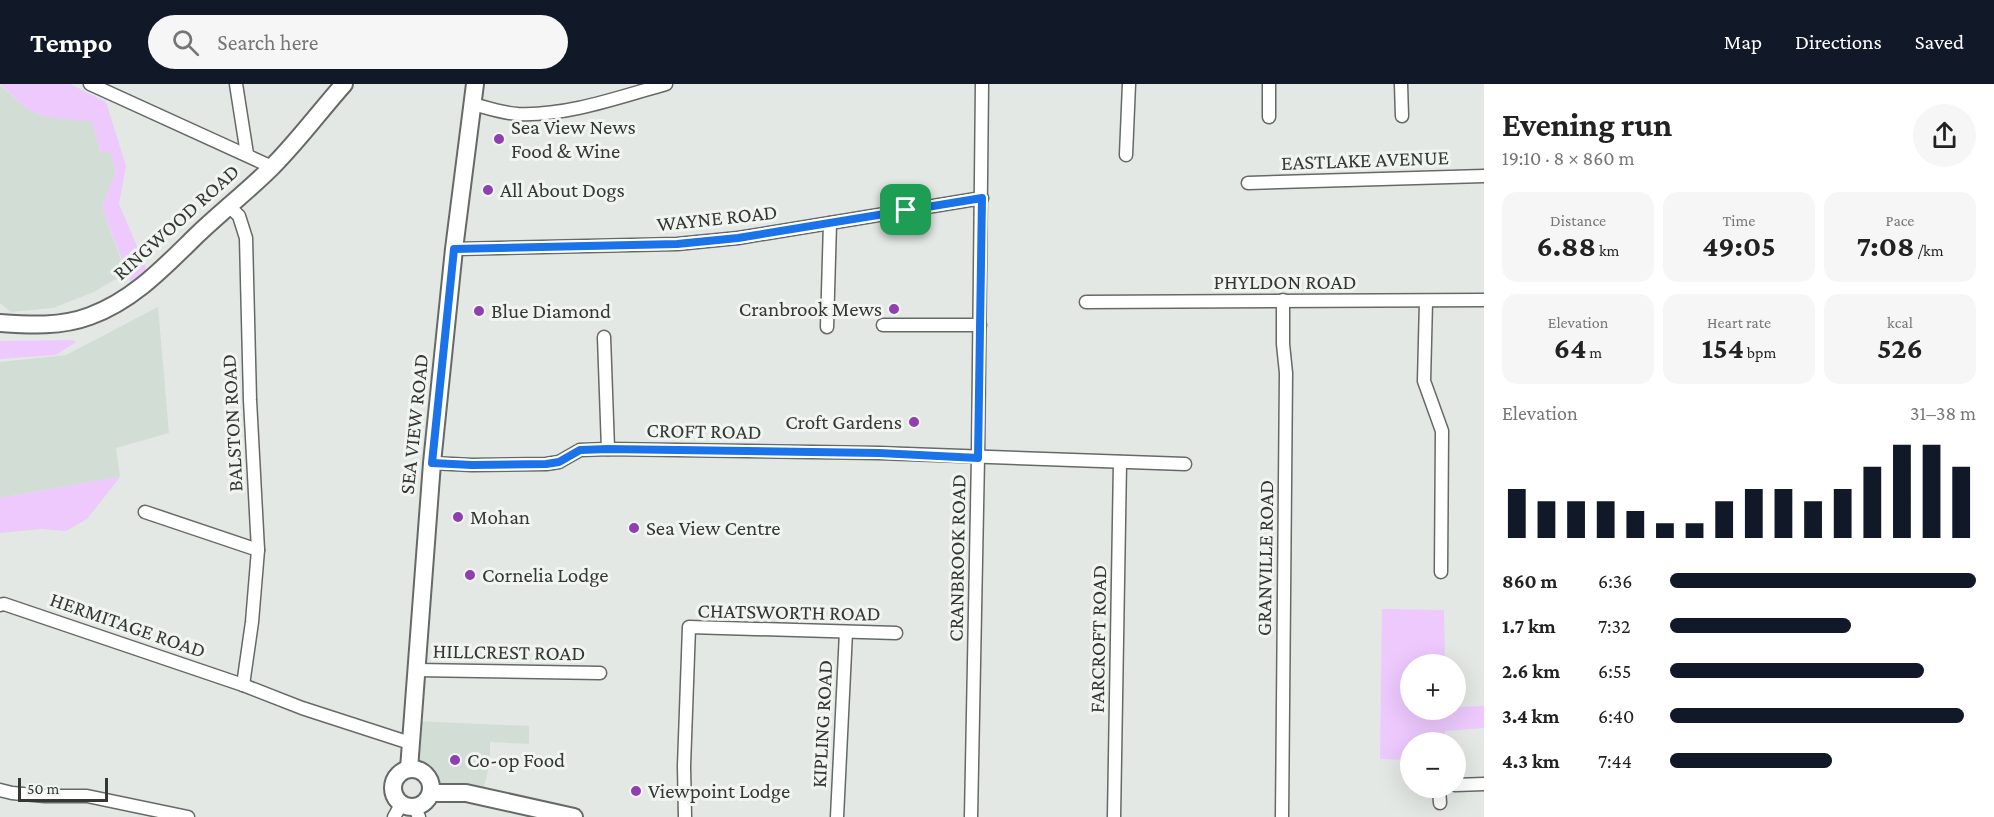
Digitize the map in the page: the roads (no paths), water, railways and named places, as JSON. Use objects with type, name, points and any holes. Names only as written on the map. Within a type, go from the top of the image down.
[{"type":"main road","name":"RINGWOOD ROAD","points":[[0,323],[35,326],[69,323],[114,306],[149,281],[228,205],[272,167],[344,84]]},
{"type":"main road","name":"SEA VIEW ROAD","points":[[409,769],[432,463],[454,249],[475,84]]},
{"type":"main road","points":[[409,769],[424,773],[430,782],[431,793],[425,801],[407,811],[397,799],[393,787],[398,775],[409,769]]},
{"type":"main road","points":[[431,793],[466,793],[574,817]]},
{"type":"street","points":[[90,84],[272,167]]},
{"type":"street","points":[[236,84],[247,154]]},
{"type":"street","points":[[472,104],[499,112],[520,114],[552,111],[585,106],[666,84]]},
{"type":"street","name":"CRANBROOK ROAD","points":[[970,817],[978,458],[982,84]]},
{"type":"street","points":[[1126,155],[1130,84]]},
{"type":"street","points":[[1269,84],[1269,117]]},
{"type":"street","points":[[1401,84],[1402,116]]},
{"type":"street","name":"EASTLAKE AVENUE","points":[[1248,183],[1484,176]]},
{"type":"street","name":"WAYNE ROAD","points":[[454,249],[677,244],[738,238],[982,198]]},
{"type":"street","name":"BALSTON ROAD","points":[[228,205],[239,216],[246,238],[249,400],[258,550],[252,622],[243,685]]},
{"type":"street","points":[[827,327],[830,223]]},
{"type":"street","name":"GRANVILLE ROAD","points":[[1282,817],[1286,373],[1283,344],[1283,300]]},
{"type":"street","name":"PHYLDON ROAD","points":[[1086,302],[1484,300]]},
{"type":"street","points":[[1426,301],[1424,381],[1442,431],[1442,572]]},
{"type":"street","points":[[883,325],[980,325]]},
{"type":"street","points":[[604,337],[608,449]]},
{"type":"street","name":"CROFT ROAD","points":[[432,463],[546,464],[559,462],[580,450],[608,449],[879,453],[978,458]]},
{"type":"street","points":[[978,458],[1185,464]]},
{"type":"street","name":"FARCROFT ROAD","points":[[1114,817],[1120,462]]},
{"type":"street","points":[[145,512],[258,550]]},
{"type":"street","name":"HERMITAGE ROAD","points":[[0,604],[410,743]]},
{"type":"street","name":"CHATSWORTH ROAD","points":[[685,817],[684,766],[689,627],[897,633]]},
{"type":"street","name":"KIPLING ROAD","points":[[837,817],[846,632]]},
{"type":"street","name":"HILLCREST ROAD","points":[[416,670],[600,673]]},
{"type":"street","points":[[1466,784],[1484,784]]},
{"type":"street","points":[[0,790],[45,796],[87,796],[188,817]]},
{"type":"street","points":[[1440,798],[1440,803]]},
{"type":"place","name":"Sea View News Food & Wine","points":[[499,139]]},
{"type":"place","name":"All About Dogs","points":[[488,190]]},
{"type":"place","name":"Cranbrook Mews","points":[[894,309]]},
{"type":"place","name":"Blue Diamond","points":[[479,311]]},
{"type":"place","name":"Croft Gardens","points":[[914,422]]},
{"type":"place","name":"Mohan","points":[[458,517]]},
{"type":"place","name":"Sea View Centre","points":[[634,528]]},
{"type":"place","name":"Cornelia Lodge","points":[[470,575]]},
{"type":"place","name":"Co-op Food","points":[[455,760]]},
{"type":"place","name":"Viewpoint Lodge","points":[[636,791]]}]
